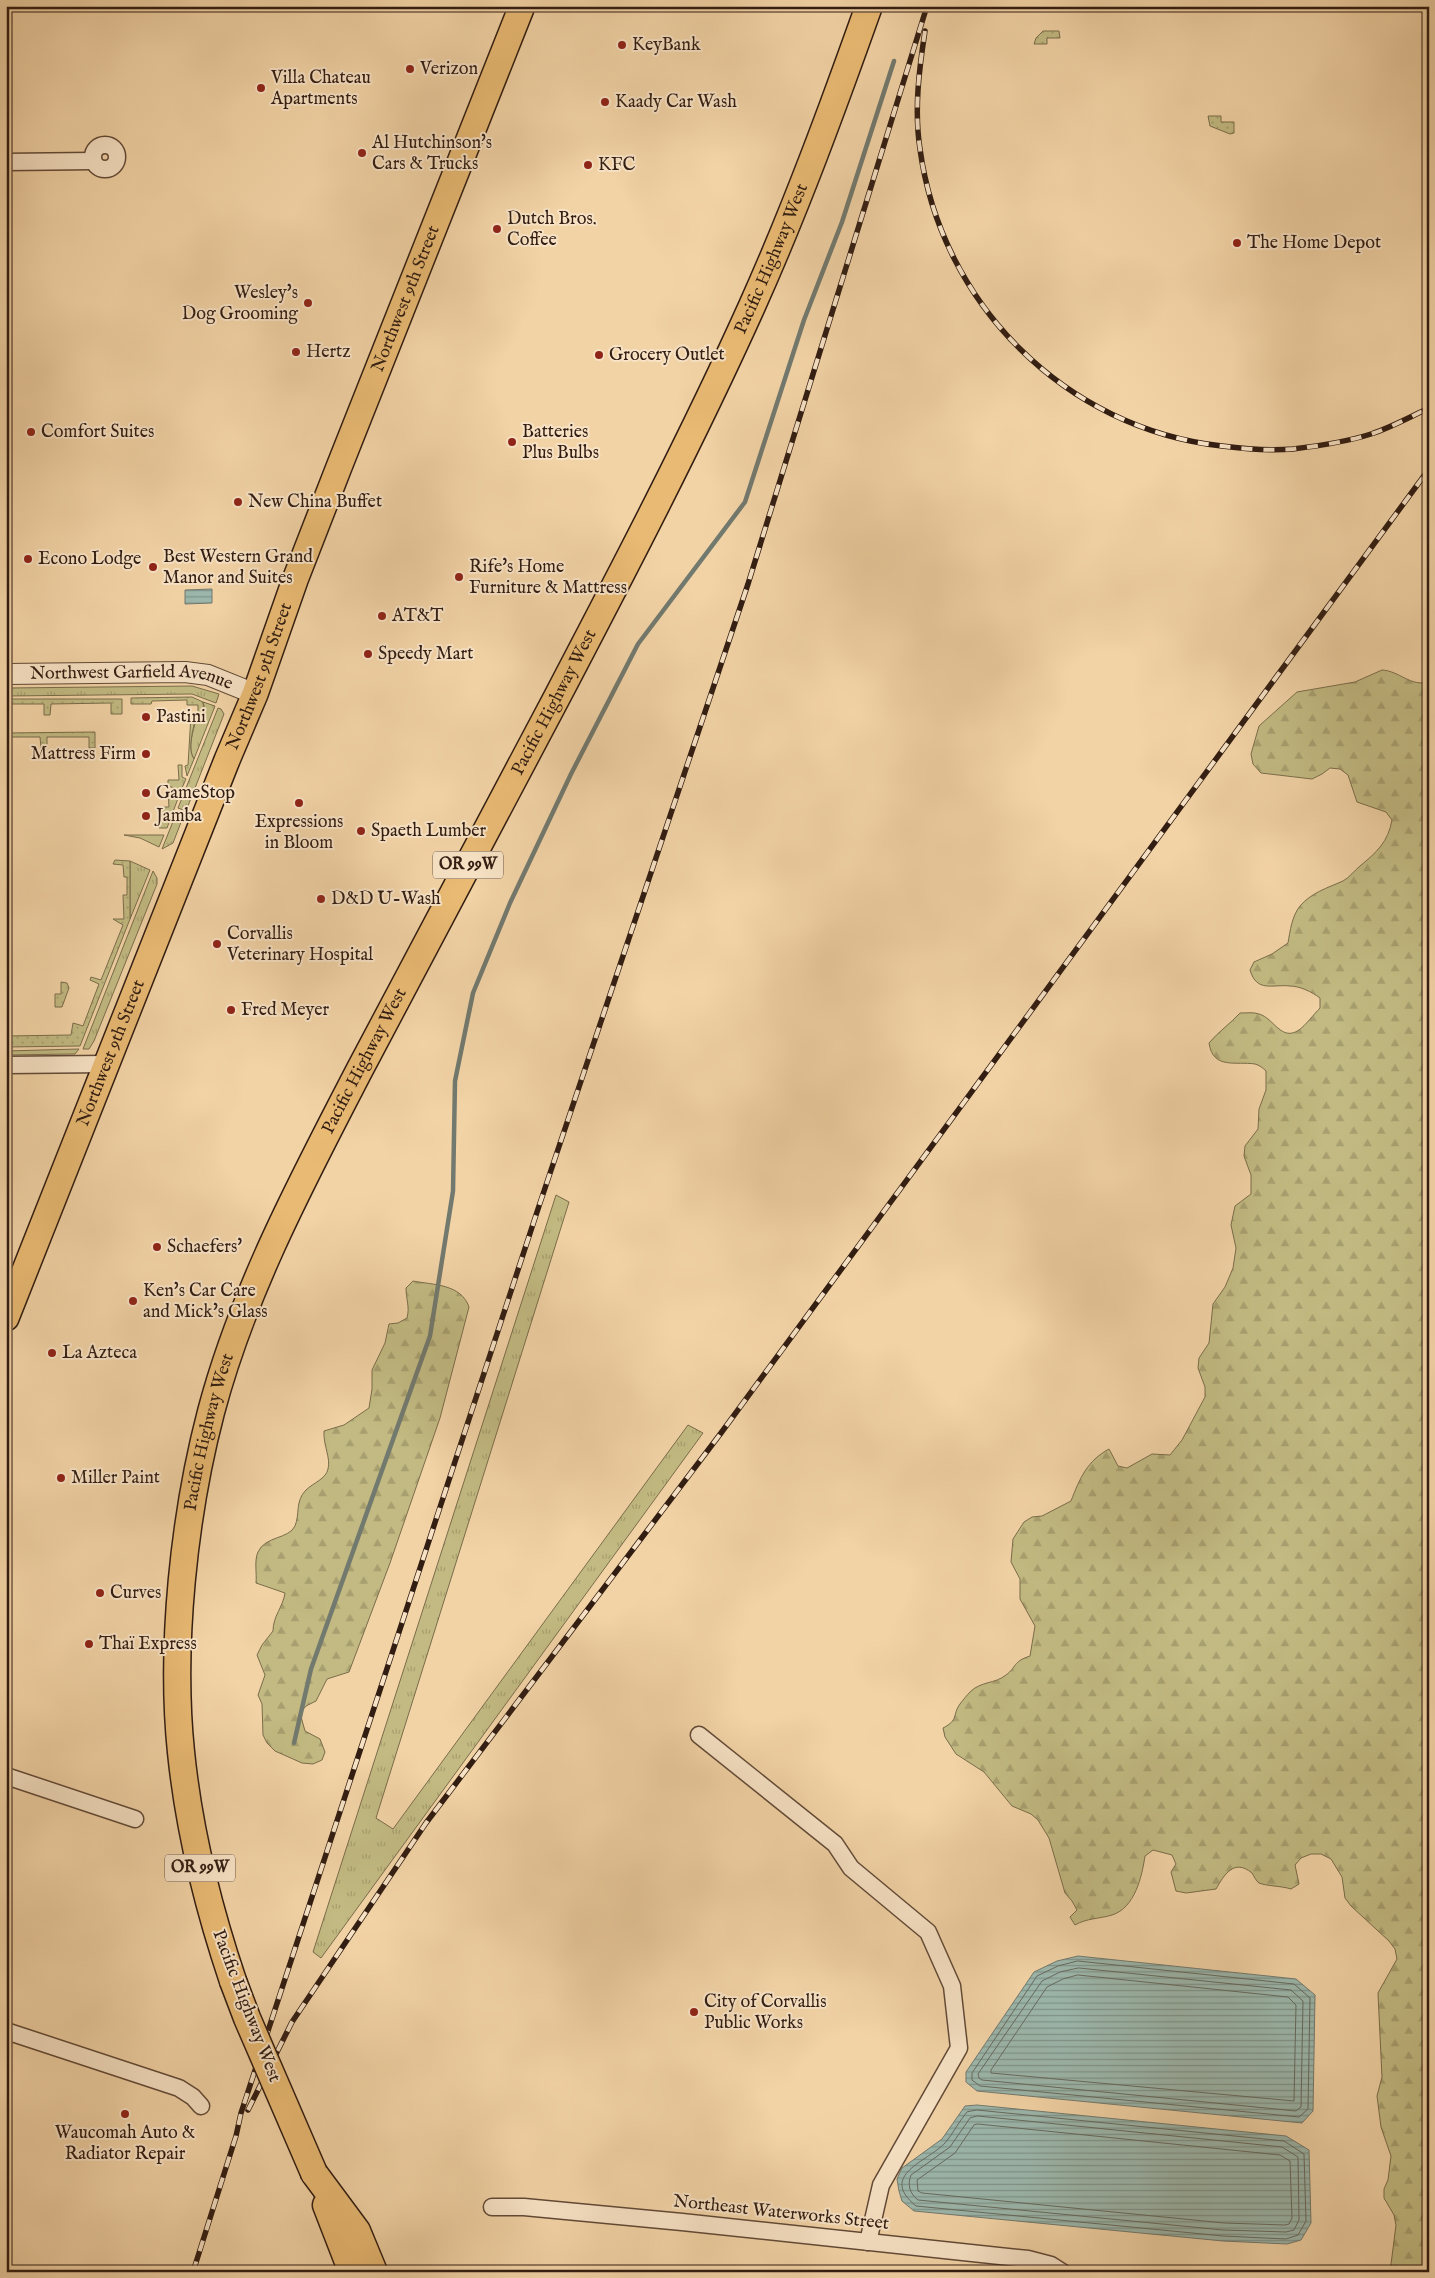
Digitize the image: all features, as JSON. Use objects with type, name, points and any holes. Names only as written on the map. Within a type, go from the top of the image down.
[{"type":"highway","name":"Pacific Highway West","points":[[314,2173],[247,2018],[214,1923],[193,1839],[180,1751],[177,1688],[183,1570],[190,1511],[209,1418],[227,1358],[253,1288],[313,1160],[567,678],[706,407],[791,212],[833,106],[869,6]]},
{"type":"highway","name":"OR 99W","points":[[314,2173],[352,2272]]},
{"type":"highway","name":"OR 99W","points":[[314,2173],[356,2231],[374,2272]]},
{"type":"main road","name":"Northwest 9th Street","points":[[6,1318],[255,694],[335,476],[522,6]]},
{"type":"street","points":[[6,162],[93,161]]},
{"type":"street","name":"Northwest Garfield Avenue","points":[[6,674],[185,672],[208,675],[255,694]]},
{"type":"street","points":[[6,1065],[106,1064]]},
{"type":"street","points":[[699,1736],[835,1844],[851,1868],[928,1932],[952,1986],[959,2048],[881,2185],[868,2242]]},
{"type":"street","points":[[6,1776],[135,1819]]},
{"type":"street","points":[[6,2031],[179,2088],[193,2097],[201,2106]]},
{"type":"street","name":"Northeast Waterworks Street","points":[[492,2207],[524,2208],[682,2222],[1028,2258],[1051,2265],[1062,2272]]},
{"type":"green space","points":[[1043,31],[1059,31],[1060,38],[1047,38],[1047,44],[1034,44],[1036,38]]},
{"type":"green space","points":[[1208,116],[1221,116],[1221,122],[1234,122],[1234,133],[1230,134],[1210,126]]},
{"type":"green space","points":[[1382,670],[1411,681],[1429,682],[1429,2272],[1390,2272],[1396,2225],[1394,2215],[1384,2198],[1391,2156],[1381,2127],[1377,2096],[1382,2077],[1378,1993],[1397,1959],[1395,1949],[1345,1898],[1342,1877],[1331,1859],[1321,1854],[1311,1854],[1301,1858],[1295,1865],[1299,1884],[1291,1889],[1259,1883],[1252,1873],[1240,1867],[1230,1870],[1222,1878],[1216,1889],[1186,1893],[1176,1891],[1171,1872],[1176,1864],[1172,1855],[1153,1850],[1145,1856],[1136,1890],[1126,1906],[1112,1915],[1075,1925],[1070,1917],[1077,1910],[1065,1893],[1049,1838],[1038,1820],[1031,1814],[1012,1806],[984,1772],[956,1754],[945,1737],[943,1728],[953,1720],[962,1701],[974,1688],[1002,1678],[1017,1663],[1030,1656],[1035,1626],[1020,1599],[1020,1579],[1011,1562],[1013,1539],[1024,1522],[1032,1517],[1042,1516],[1071,1501],[1085,1471],[1095,1459],[1109,1449],[1118,1466],[1127,1468],[1152,1454],[1170,1455],[1182,1440],[1205,1397],[1205,1387],[1198,1368],[1199,1358],[1209,1343],[1213,1304],[1225,1287],[1233,1268],[1236,1248],[1231,1225],[1235,1206],[1251,1194],[1251,1175],[1244,1156],[1245,1146],[1258,1129],[1259,1109],[1266,1090],[1266,1071],[1264,1069],[1255,1064],[1220,1061],[1211,1052],[1209,1043],[1240,1013],[1259,1014],[1282,1031],[1293,1033],[1299,1030],[1320,1008],[1320,998],[1310,992],[1294,986],[1261,985],[1253,977],[1250,970],[1254,962],[1272,954],[1288,943],[1295,914],[1304,901],[1320,891],[1343,881],[1377,851],[1385,841],[1392,820],[1386,812],[1357,802],[1348,775],[1340,769],[1330,768],[1312,779],[1261,773],[1253,764],[1251,754],[1259,726],[1297,692],[1355,682]]},
{"type":"green space","points":[[192,686],[219,694],[216,703],[192,694],[6,696],[6,689],[9,688]]},
{"type":"green space","points":[[192,697],[203,702],[204,715],[195,720],[191,745],[194,759],[187,776],[185,766],[188,765],[191,715],[198,715],[198,705],[187,705],[187,700],[131,704],[131,698]]},
{"type":"green space","points":[[6,699],[122,699],[122,714],[111,714],[111,703],[51,704],[50,715],[44,715],[44,704],[9,704],[8,715],[6,715]]},
{"type":"green space","points":[[203,702],[215,706],[194,759],[191,750],[191,740],[196,720],[201,718],[205,710]]},
{"type":"green space","points":[[218,708],[224,714],[186,811],[178,808]]},
{"type":"green space","points":[[95,732],[95,748],[89,748],[89,737],[47,737],[47,748],[41,748],[40,737],[6,737],[6,733]]},
{"type":"green space","points":[[178,765],[182,765],[182,777],[186,779],[181,790],[168,786],[168,780],[179,780]]},
{"type":"green space","points":[[168,790],[180,793],[167,828],[159,828],[158,807],[169,807]]},
{"type":"green space","points":[[176,814],[183,817],[173,843],[162,849]]},
{"type":"green space","points":[[124,835],[164,835],[159,847],[140,838]]},
{"type":"green space","points":[[115,860],[130,861],[130,919],[80,1046],[6,1047],[6,1036],[71,1035],[73,1023],[83,1026],[99,984],[90,980],[91,977],[101,980],[123,925],[113,919],[124,919],[123,895],[127,895],[127,877],[124,877],[123,865],[113,864]]},
{"type":"green space","points":[[130,861],[150,870],[130,919]]},
{"type":"green space","points":[[153,871],[157,878],[157,884],[94,1041],[89,1049],[83,1049]]},
{"type":"green space","points":[[61,982],[67,983],[69,988],[62,1007],[55,1007],[55,994],[61,994]]},
{"type":"green space","points":[[79,1049],[75,1054],[6,1055],[6,1051]]},
{"type":"green space","points":[[556,1195],[569,1202],[376,1818],[393,1829],[688,1425],[703,1433],[321,1958],[313,1952]]},
{"type":"green space","points":[[413,1281],[438,1285],[453,1290],[465,1299],[469,1307],[440,1418],[390,1563],[349,1672],[327,1679],[316,1701],[306,1706],[300,1713],[305,1731],[320,1739],[325,1752],[322,1760],[313,1764],[302,1763],[275,1751],[267,1743],[263,1735],[262,1704],[258,1695],[265,1675],[257,1655],[273,1631],[273,1626],[285,1593],[256,1583],[257,1555],[261,1547],[266,1543],[292,1530],[295,1526],[300,1499],[303,1494],[327,1472],[329,1465],[324,1431],[344,1425],[369,1408],[372,1370],[385,1343],[389,1324],[398,1323],[407,1318],[406,1288]]},
{"type":"water","points":[[212,589],[212,603],[185,604],[185,590]]},
{"type":"water","points":[[1078,1956],[1296,1979],[1315,1995],[1313,2111],[1302,2123],[977,2091],[966,2082],[966,2072],[1034,1972],[1057,1961]]},
{"type":"water","points":[[977,2105],[1286,2136],[1309,2150],[1311,2223],[1301,2240],[1287,2244],[1223,2241],[914,2211],[902,2201],[899,2191],[897,2179],[902,2168],[942,2139],[965,2106]]},
{"type":"waterway","points":[[294,1743],[311,1669],[430,1336],[453,1191],[455,1081],[473,993],[510,903],[571,774],[638,644],[745,502],[804,320],[842,222],[894,61]]},
{"type":"railway","points":[[193,2272],[236,2136],[241,2113],[538,1209],[748,584],[927,6]]},
{"type":"railway","points":[[925,31],[919,75],[917,120],[920,149],[933,206],[954,258],[984,307],[1020,349],[1063,385],[1112,414],[1165,435],[1222,446],[1257,449],[1293,449],[1352,439],[1385,429],[1429,408]]},
{"type":"railway","points":[[248,2110],[292,2022],[426,1823],[721,1433],[1429,469]]},
{"type":"place","name":"KeyBank","points":[[622,45]]},
{"type":"place","name":"Verizon","points":[[410,69]]},
{"type":"place","name":"Villa Chateau Apartments","points":[[261,88]]},
{"type":"place","name":"Kaady Car Wash","points":[[605,102]]},
{"type":"place","name":"Al Hutchinson's Cars & Trucks","points":[[362,153]]},
{"type":"place","name":"KFC","points":[[588,165]]},
{"type":"place","name":"Dutch Bros. Coffee","points":[[497,229]]},
{"type":"place","name":"The Home Depot","points":[[1237,243]]},
{"type":"place","name":"Wesley's Dog Grooming","points":[[308,303]]},
{"type":"place","name":"Hertz","points":[[296,352]]},
{"type":"place","name":"Grocery Outlet","points":[[599,355]]},
{"type":"place","name":"Comfort Suites","points":[[31,432]]},
{"type":"place","name":"Batteries Plus Bulbs","points":[[512,442]]},
{"type":"place","name":"New China Buffet","points":[[238,502]]},
{"type":"place","name":"Econo Lodge","points":[[28,559]]},
{"type":"place","name":"Best Western Grand Manor and Suites","points":[[153,567]]},
{"type":"place","name":"Rife's Home Furniture & Mattress","points":[[459,577]]},
{"type":"place","name":"AT&T","points":[[382,616]]},
{"type":"place","name":"Speedy Mart","points":[[368,654]]},
{"type":"place","name":"Pastini","points":[[146,717]]},
{"type":"place","name":"Mattress Firm","points":[[146,754]]},
{"type":"place","name":"GameStop","points":[[146,793]]},
{"type":"place","name":"Expressions in Bloom","points":[[299,803]]},
{"type":"place","name":"Jamba","points":[[146,816]]},
{"type":"place","name":"Spaeth Lumber","points":[[361,831]]},
{"type":"place","name":"D&D U-Wash","points":[[321,899]]},
{"type":"place","name":"Corvallis Veterinary Hospital","points":[[217,944]]},
{"type":"place","name":"Fred Meyer","points":[[231,1010]]},
{"type":"place","name":"Schaefers'","points":[[157,1247]]},
{"type":"place","name":"Ken's Car Care and Mick's Glass","points":[[133,1301]]},
{"type":"place","name":"La Azteca","points":[[52,1353]]},
{"type":"place","name":"Miller Paint","points":[[61,1478]]},
{"type":"place","name":"Curves","points":[[100,1593]]},
{"type":"place","name":"Thaï Express","points":[[89,1644]]},
{"type":"place","name":"City of Corvallis Public Works","points":[[694,2012]]},
{"type":"place","name":"Waucomah Auto & Radiator Repair","points":[[125,2114]]}]
